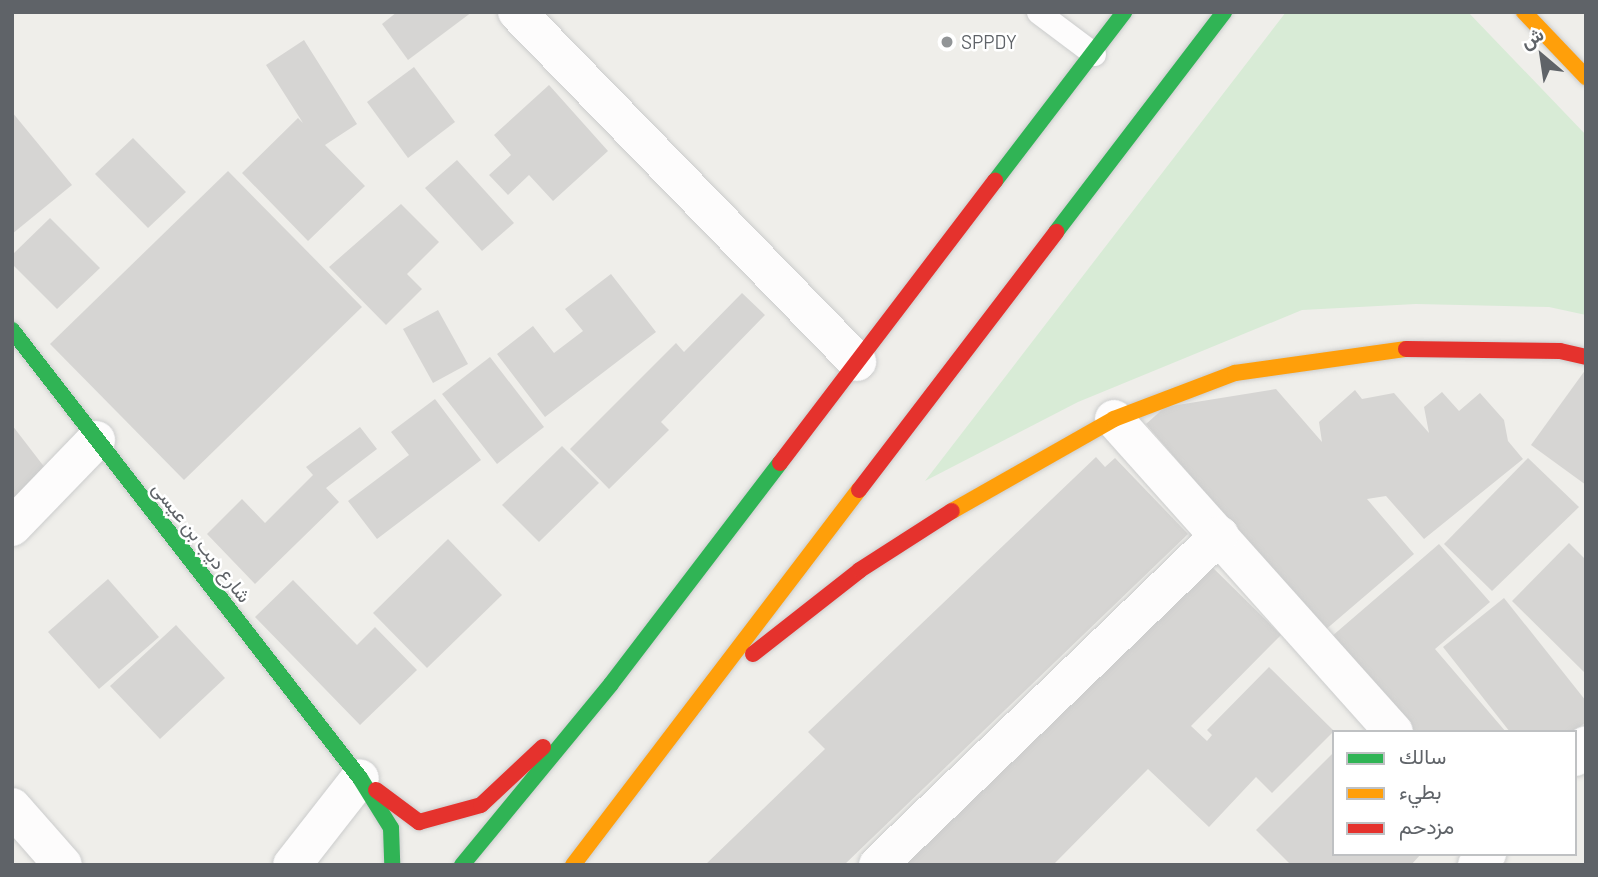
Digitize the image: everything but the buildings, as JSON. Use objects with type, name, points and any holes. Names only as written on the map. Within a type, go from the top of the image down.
[{"type":"main road","points":[[462,865],[611,684],[1124,12]]},
{"type":"main road","points":[[573,865],[1224,12]]},
{"type":"main road","points":[[1524,12],[1586,78]]},
{"type":"main road","name":"شارع ديب بن عيسى","points":[[12,330],[360,778]]},
{"type":"main road","points":[[710,688],[860,570],[985,490],[1114,419],[1235,373],[1408,349],[1560,351],[1586,357]]},
{"type":"main road","points":[[360,778],[419,822],[481,805],[611,684]]},
{"type":"main road","points":[[360,778],[391,828],[392,865]]},
{"type":"street","points":[[517,12],[858,362]]},
{"type":"street","points":[[1114,419],[1392,730]]},
{"type":"street","points":[[12,527],[96,440]]},
{"type":"street","points":[[878,865],[1220,535]]},
{"type":"street","points":[[292,865],[360,778]]},
{"type":"street","points":[[12,807],[63,865]]},
{"type":"lane","points":[[1038,12],[1094,54]]},
{"type":"green space","points":[[1286,12],[1468,12],[1586,135],[1586,315],[1549,307],[1416,304],[1302,310],[1078,402],[925,481]]},
{"type":"traffic: fast","points":[[995,181],[1124,12]]},
{"type":"traffic: fast","points":[[1056,232],[1224,12]]},
{"type":"traffic: fast","points":[[12,330],[360,778],[391,828],[392,865]]},
{"type":"traffic: fast","points":[[462,865],[611,684],[780,463]]},
{"type":"traffic: slow","points":[[1524,12],[1586,77]]},
{"type":"traffic: slow","points":[[952,511],[1114,419],[1235,373],[1406,349]]},
{"type":"traffic: slow","points":[[573,865],[859,490]]},
{"type":"traffic: jam","points":[[780,463],[995,181]]},
{"type":"traffic: jam","points":[[859,490],[1056,232]]},
{"type":"traffic: jam","points":[[1406,349],[1560,351],[1586,357]]},
{"type":"traffic: jam","points":[[753,654],[860,570],[952,511]]},
{"type":"traffic: jam","points":[[376,790],[419,822],[481,805],[543,747]]},
{"type":"place","name":"SPPDY","points":[[947,42]]}]
